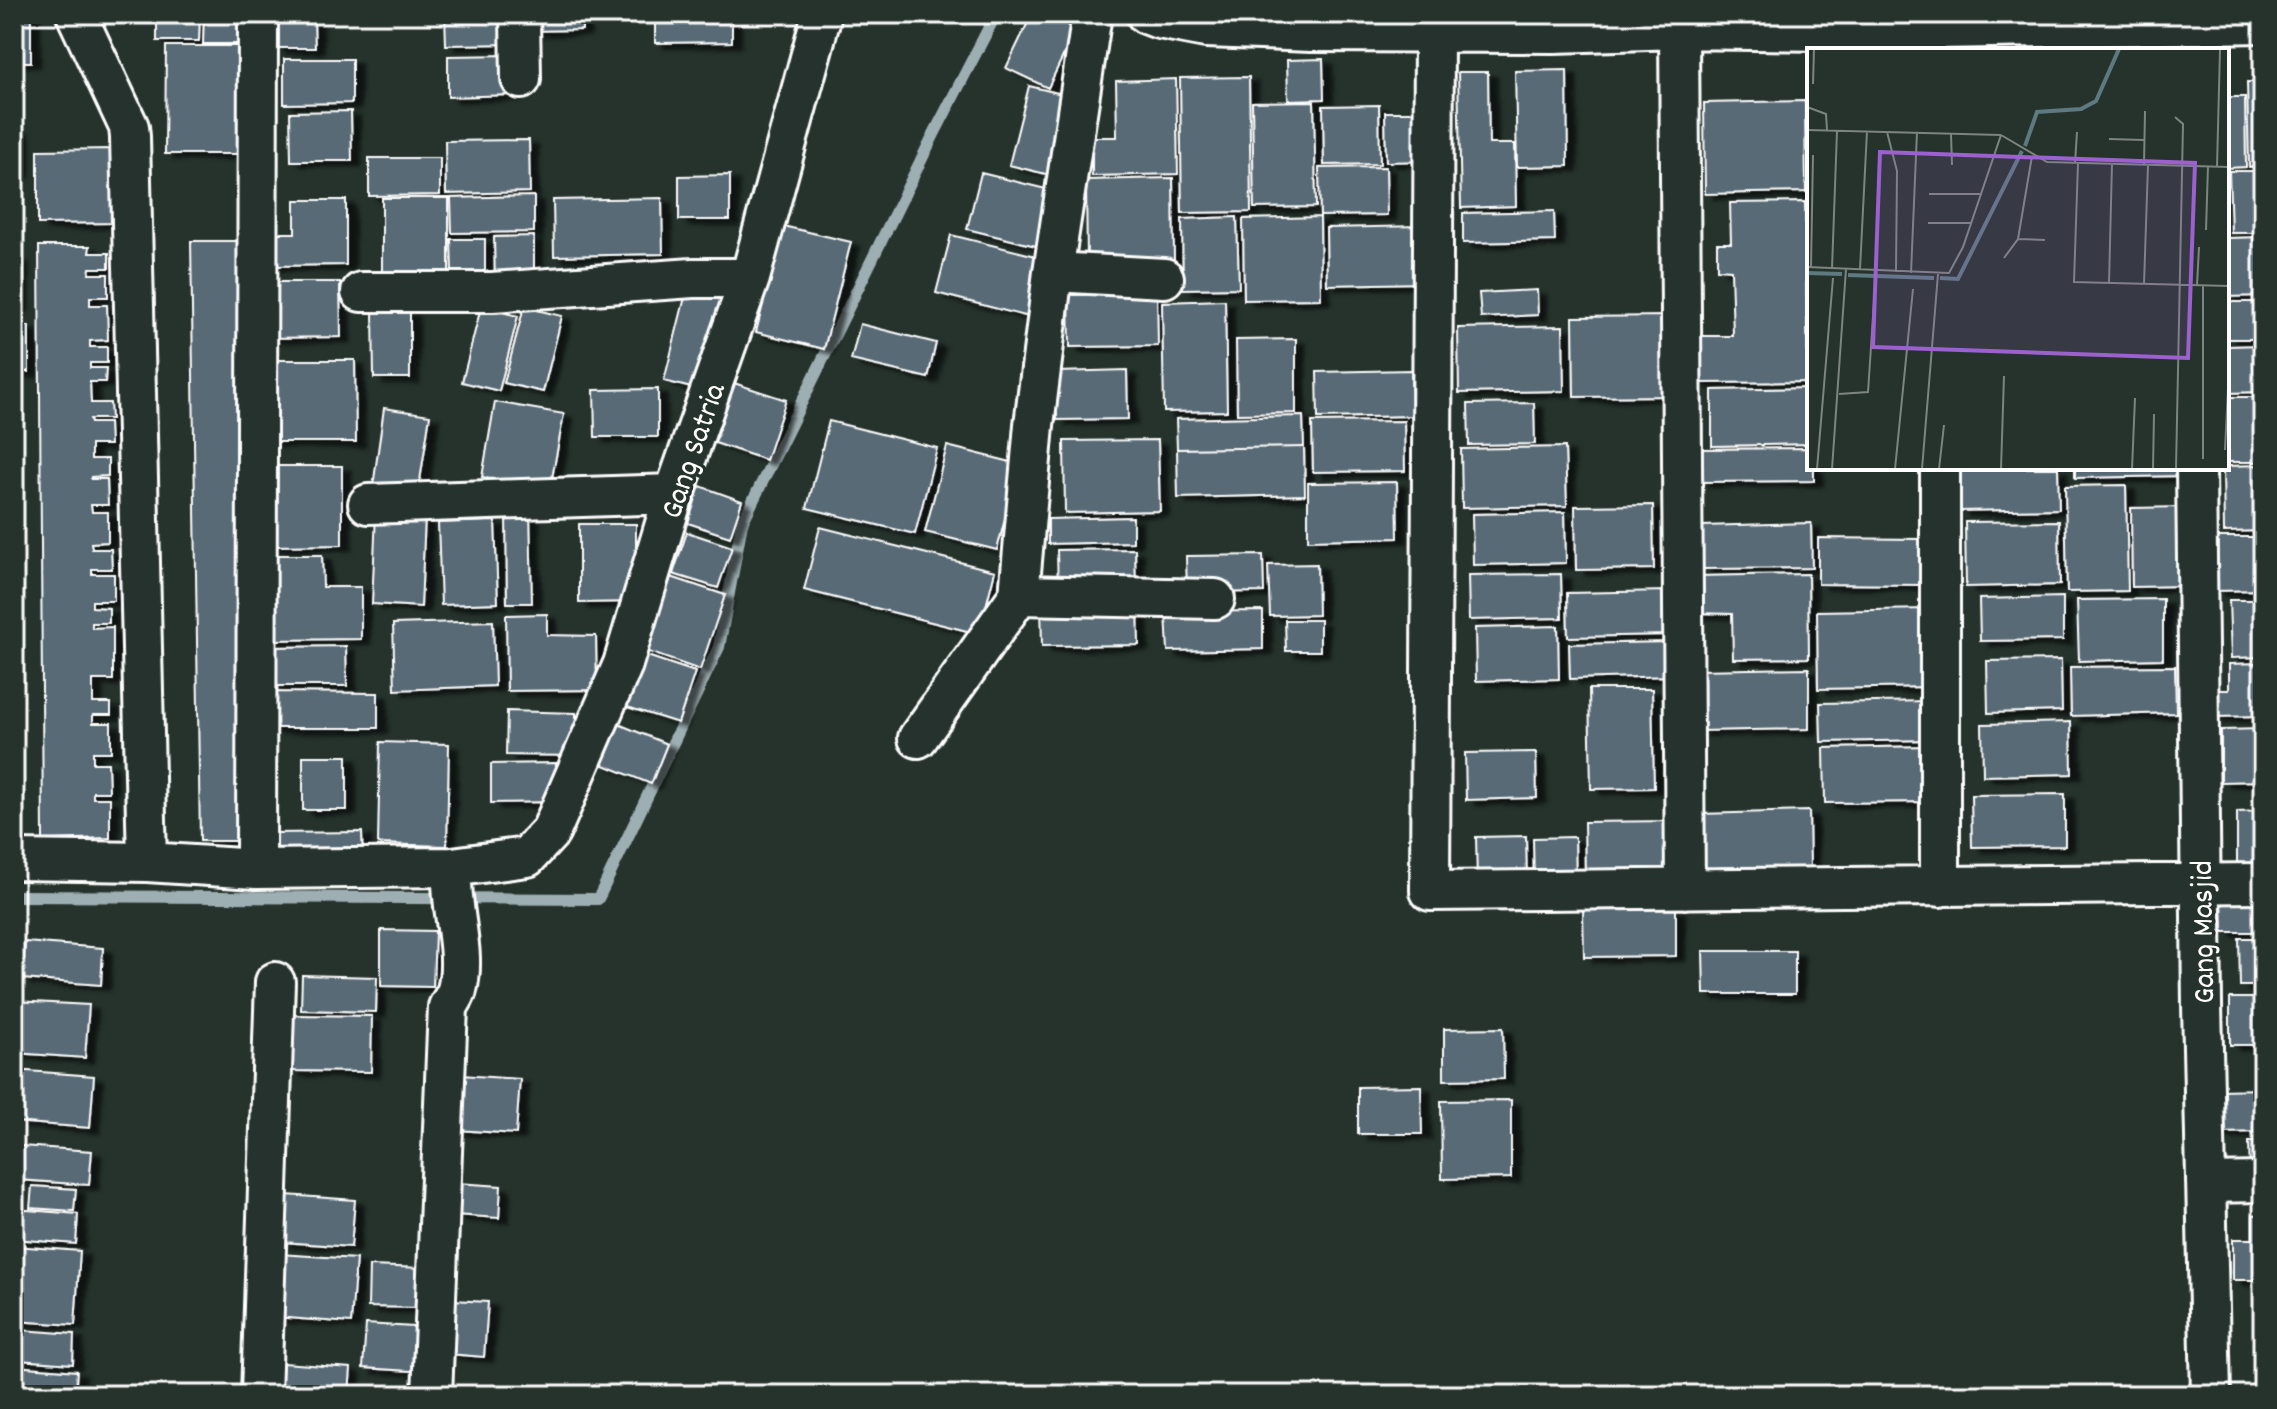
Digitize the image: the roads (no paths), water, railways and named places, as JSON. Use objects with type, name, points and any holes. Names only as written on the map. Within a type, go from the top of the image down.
[{"type":"street","points":[[76,14],[129,127],[130,137],[147,862]]},
{"type":"street","points":[[256,869],[258,14]]},
{"type":"street","points":[[520,14],[521,79]]},
{"type":"street","name":"Gang Satria","points":[[452,885],[527,857],[538,848],[551,831],[623,664],[674,494],[750,278],[822,14]]},
{"type":"street","points":[[918,738],[1019,595],[1034,425],[1053,272],[1092,14]]},
{"type":"street","points":[[1146,14],[1206,28],[1417,27],[1554,33],[1679,29],[2190,29],[2263,23]]},
{"type":"street","points":[[1417,27],[1430,891],[2263,883]]},
{"type":"street","points":[[1679,29],[1685,889]]},
{"type":"street","points":[[1053,272],[1164,278]]},
{"type":"street","points":[[361,292],[492,292],[693,278],[750,278]]},
{"type":"street","points":[[1940,470],[1940,887]]},
{"type":"street","name":"Gang Masjid","points":[[2196,470],[2211,1395]]},
{"type":"street","points":[[368,504],[674,494]]},
{"type":"street","points":[[1019,595],[1215,599]]},
{"type":"street","points":[[14,860],[147,862],[452,885],[458,943],[458,987],[448,1007],[432,1395]]},
{"type":"street","points":[[261,1395],[275,982]]},
{"type":"street","points":[[2206,1183],[2263,1182]]},
{"type":"waterway","points":[[14,896],[598,899],[719,647],[742,523],[996,14]]}]
